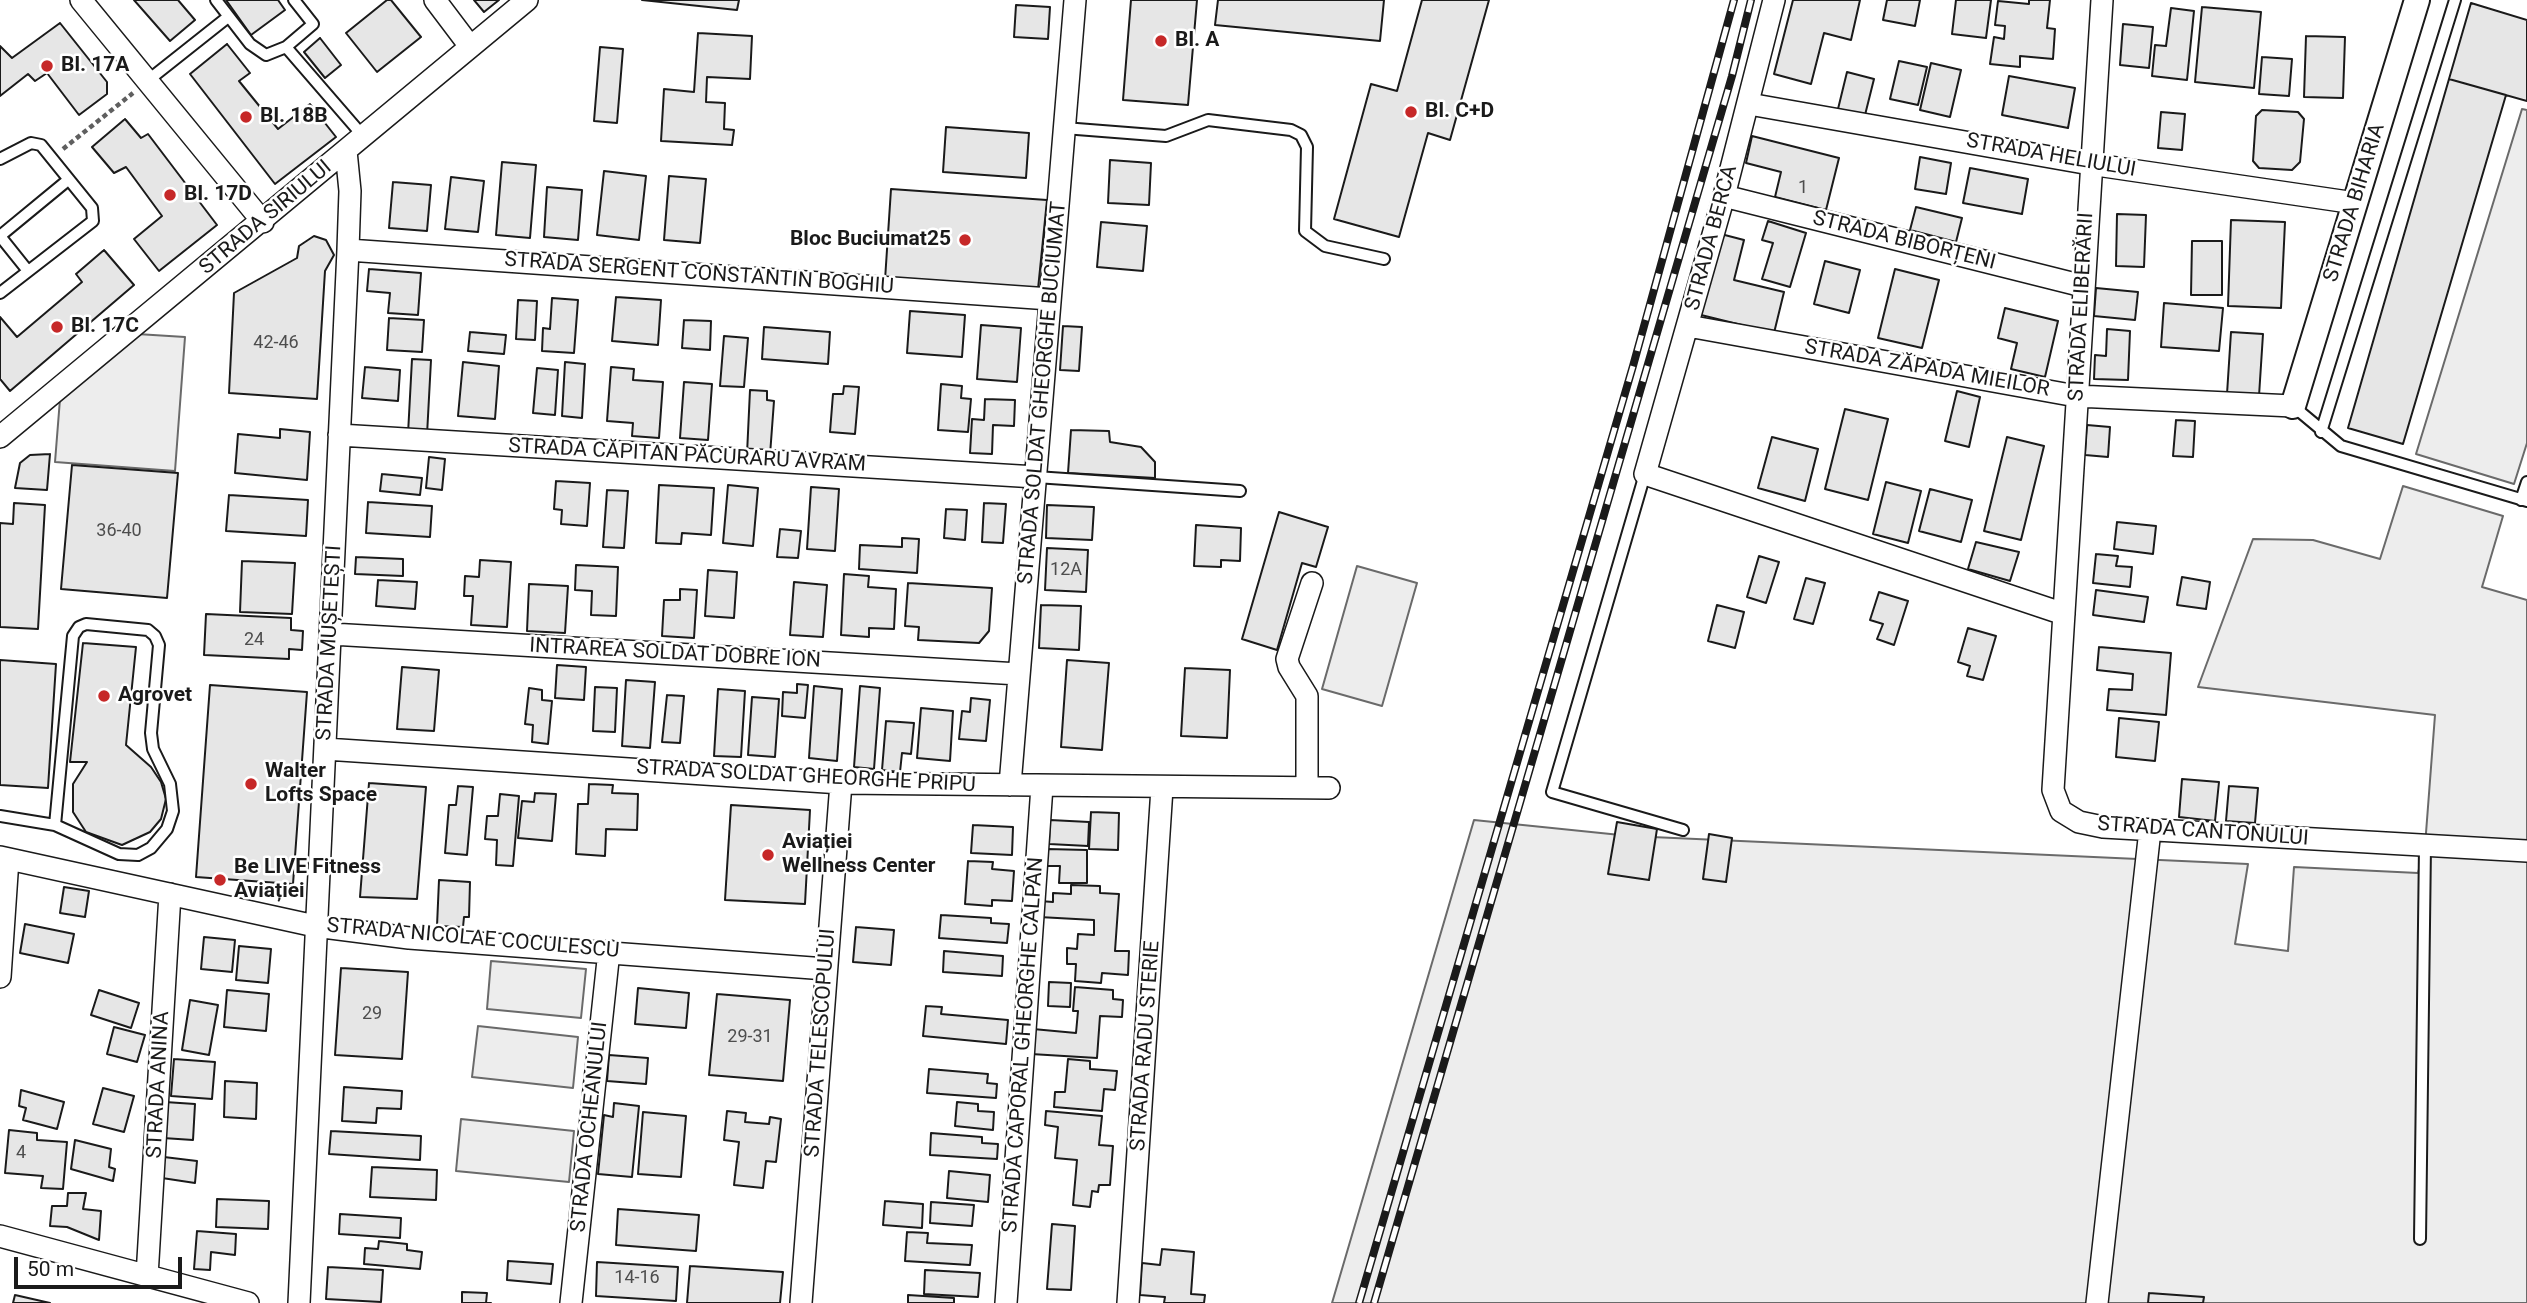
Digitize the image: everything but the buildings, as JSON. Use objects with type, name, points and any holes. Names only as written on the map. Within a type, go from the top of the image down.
[{"type":"street","points":[[81,0],[263,222]]},
{"type":"street","points":[[435,0],[469,45]]},
{"type":"street","name":"STRADA SIRIULUI","points":[[1,433],[263,222],[469,45],[527,0]]},
{"type":"street","name":"STRADA SOLDAT GHEORGHE BUCIUMAT","points":[[1010,785],[1075,0]]},
{"type":"street","name":"STRADA BERCA","points":[[1645,474],[1749,104],[1774,0]]},
{"type":"street","name":"STRADA ELIBERĂRII","points":[[2064,614],[2102,0]]},
{"type":"street","name":"STRADA BIHARIA","points":[[2293,406],[2417,0]]},
{"type":"street","name":"STRADA HELIULUI","points":[[1749,104],[2090,164],[2355,204]]},
{"type":"street","name":"STRADA MUȘETEȘTI","points":[[299,1303],[348,250],[350,191],[346,151]]},
{"type":"street","name":"STRADA BIBORȚENI","points":[[1724,195],[2083,286]]},
{"type":"street","name":"STRADA SERGENT CONSTANTIN BOGHIU","points":[[348,250],[1050,299]]},
{"type":"street","name":"STRADA ZĂPADA MIEILOR","points":[[1688,326],[2076,396],[2293,406]]},
{"type":"street","name":"STRADA CĂPITAN PĂCURARU AVRAM","points":[[339,435],[1036,477]]},
{"type":"street","points":[[1645,474],[2064,614]]},
{"type":"street","points":[[1307,788],[1307,696],[1287,659],[1312,583]]},
{"type":"street","name":"STRADA CANTONULUI","points":[[2064,614],[2053,790],[2061,811],[2079,822],[2150,830],[2527,851]]},
{"type":"street","name":"INTRAREA SOLDAT DOBRE ION","points":[[331,634],[1019,674]]},
{"type":"street","name":"STRADA SOLDAT GHEORGHE PRIPU","points":[[325,749],[841,783],[1329,788]]},
{"type":"street","name":"STRADA TELESCOPULUI","points":[[801,1303],[841,783]]},
{"type":"street","name":"STRADA CAPORAL GHEORGHE CALPAN","points":[[1006,1303],[1042,786]]},
{"type":"street","name":"STRADA RADU STERIE","points":[[1128,1303],[1162,788]]},
{"type":"street","points":[[2097,1303],[2150,830]]},
{"type":"street","points":[[0,977],[4,858]]},
{"type":"street","name":"STRADA NICOLAE COCULESCU","points":[[4,858],[315,926],[409,938],[826,969]]},
{"type":"street","name":"STRADA ANINA","points":[[147,1276],[170,894]]},
{"type":"street","name":"STRADA OCHEANULUI","points":[[571,1303],[608,951]]},
{"type":"street","points":[[0,1236],[248,1303]]},
{"type":"lane","points":[[216,0],[250,44],[266,55],[286,47],[313,24],[294,0]]},
{"type":"lane","points":[[2321,432],[2455,0]]},
{"type":"lane","points":[[146,82],[228,17]]},
{"type":"lane","points":[[286,47],[363,136]]},
{"type":"lane","points":[[1064,128],[1166,136],[1208,120],[1291,130],[1301,135],[1307,147],[1306,231],[1325,246],[1384,259]]},
{"type":"lane","points":[[0,159],[31,143],[41,145],[92,208],[93,221],[0,293]]},
{"type":"lane","points":[[28,271],[0,236],[68,180]]},
{"type":"lane","points":[[2293,406],[2341,446],[2524,500],[2527,482]]},
{"type":"lane","points":[[1645,474],[1552,792],[1683,830]]},
{"type":"lane","points":[[1036,477],[1240,491]]},
{"type":"lane","points":[[0,816],[55,825],[119,854],[138,855],[150,848],[167,829],[173,811],[170,784],[153,749],[151,733],[159,645],[148,630],[86,624],[79,627],[73,636],[55,825]]},
{"type":"lane","points":[[2420,1239],[2425,846]]},
{"type":"path","points":[[52,159],[146,82]]},
{"type":"shaded area","points":[[2522,109],[2527,110],[2527,443],[2514,484],[2416,454]]},
{"type":"shaded area","points":[[137,334],[185,337],[175,471],[55,462],[60,399]]},
{"type":"shaded area","points":[[2403,486],[2503,516],[2482,587],[2527,600],[2527,1303],[1332,1303],[1474,820],[1630,836],[2248,864],[2235,944],[2288,951],[2294,867],[2418,873],[2425,846],[2435,715],[2198,687],[2253,539],[2313,540],[2380,559]]},
{"type":"shaded area","points":[[1357,566],[1417,583],[1382,706],[1322,689]]},
{"type":"shaded area","points":[[491,961],[586,969],[581,1018],[487,1009]]},
{"type":"shaded area","points":[[478,1026],[578,1037],[573,1088],[472,1077]]},
{"type":"shaded area","points":[[461,1119],[574,1131],[569,1182],[456,1171]]},
{"type":"railway","points":[[1359,1303],[1633,366],[1734,0]]},
{"type":"railway","points":[[1374,1303],[1732,76],[1751,0]]},
{"type":"place","name":"Bl. A","points":[[1161,41]]},
{"type":"place","name":"Bl. 17A","points":[[47,66]]},
{"type":"place","name":"Bl. C+D","points":[[1411,112]]},
{"type":"place","name":"Bl. 18B","points":[[246,117]]},
{"type":"place","name":"Bl. 17D","points":[[170,195]]},
{"type":"place","name":"Bloc Buciumat25","points":[[965,240]]},
{"type":"place","name":"Bl. 17C","points":[[57,327]]},
{"type":"place","name":"Agrovet","points":[[104,696]]},
{"type":"place","name":"Walter Lofts Space","points":[[251,784]]},
{"type":"place","name":"Aviației Wellness Center","points":[[768,855]]},
{"type":"place","name":"Be LIVE Fitness Aviației","points":[[220,880]]}]
